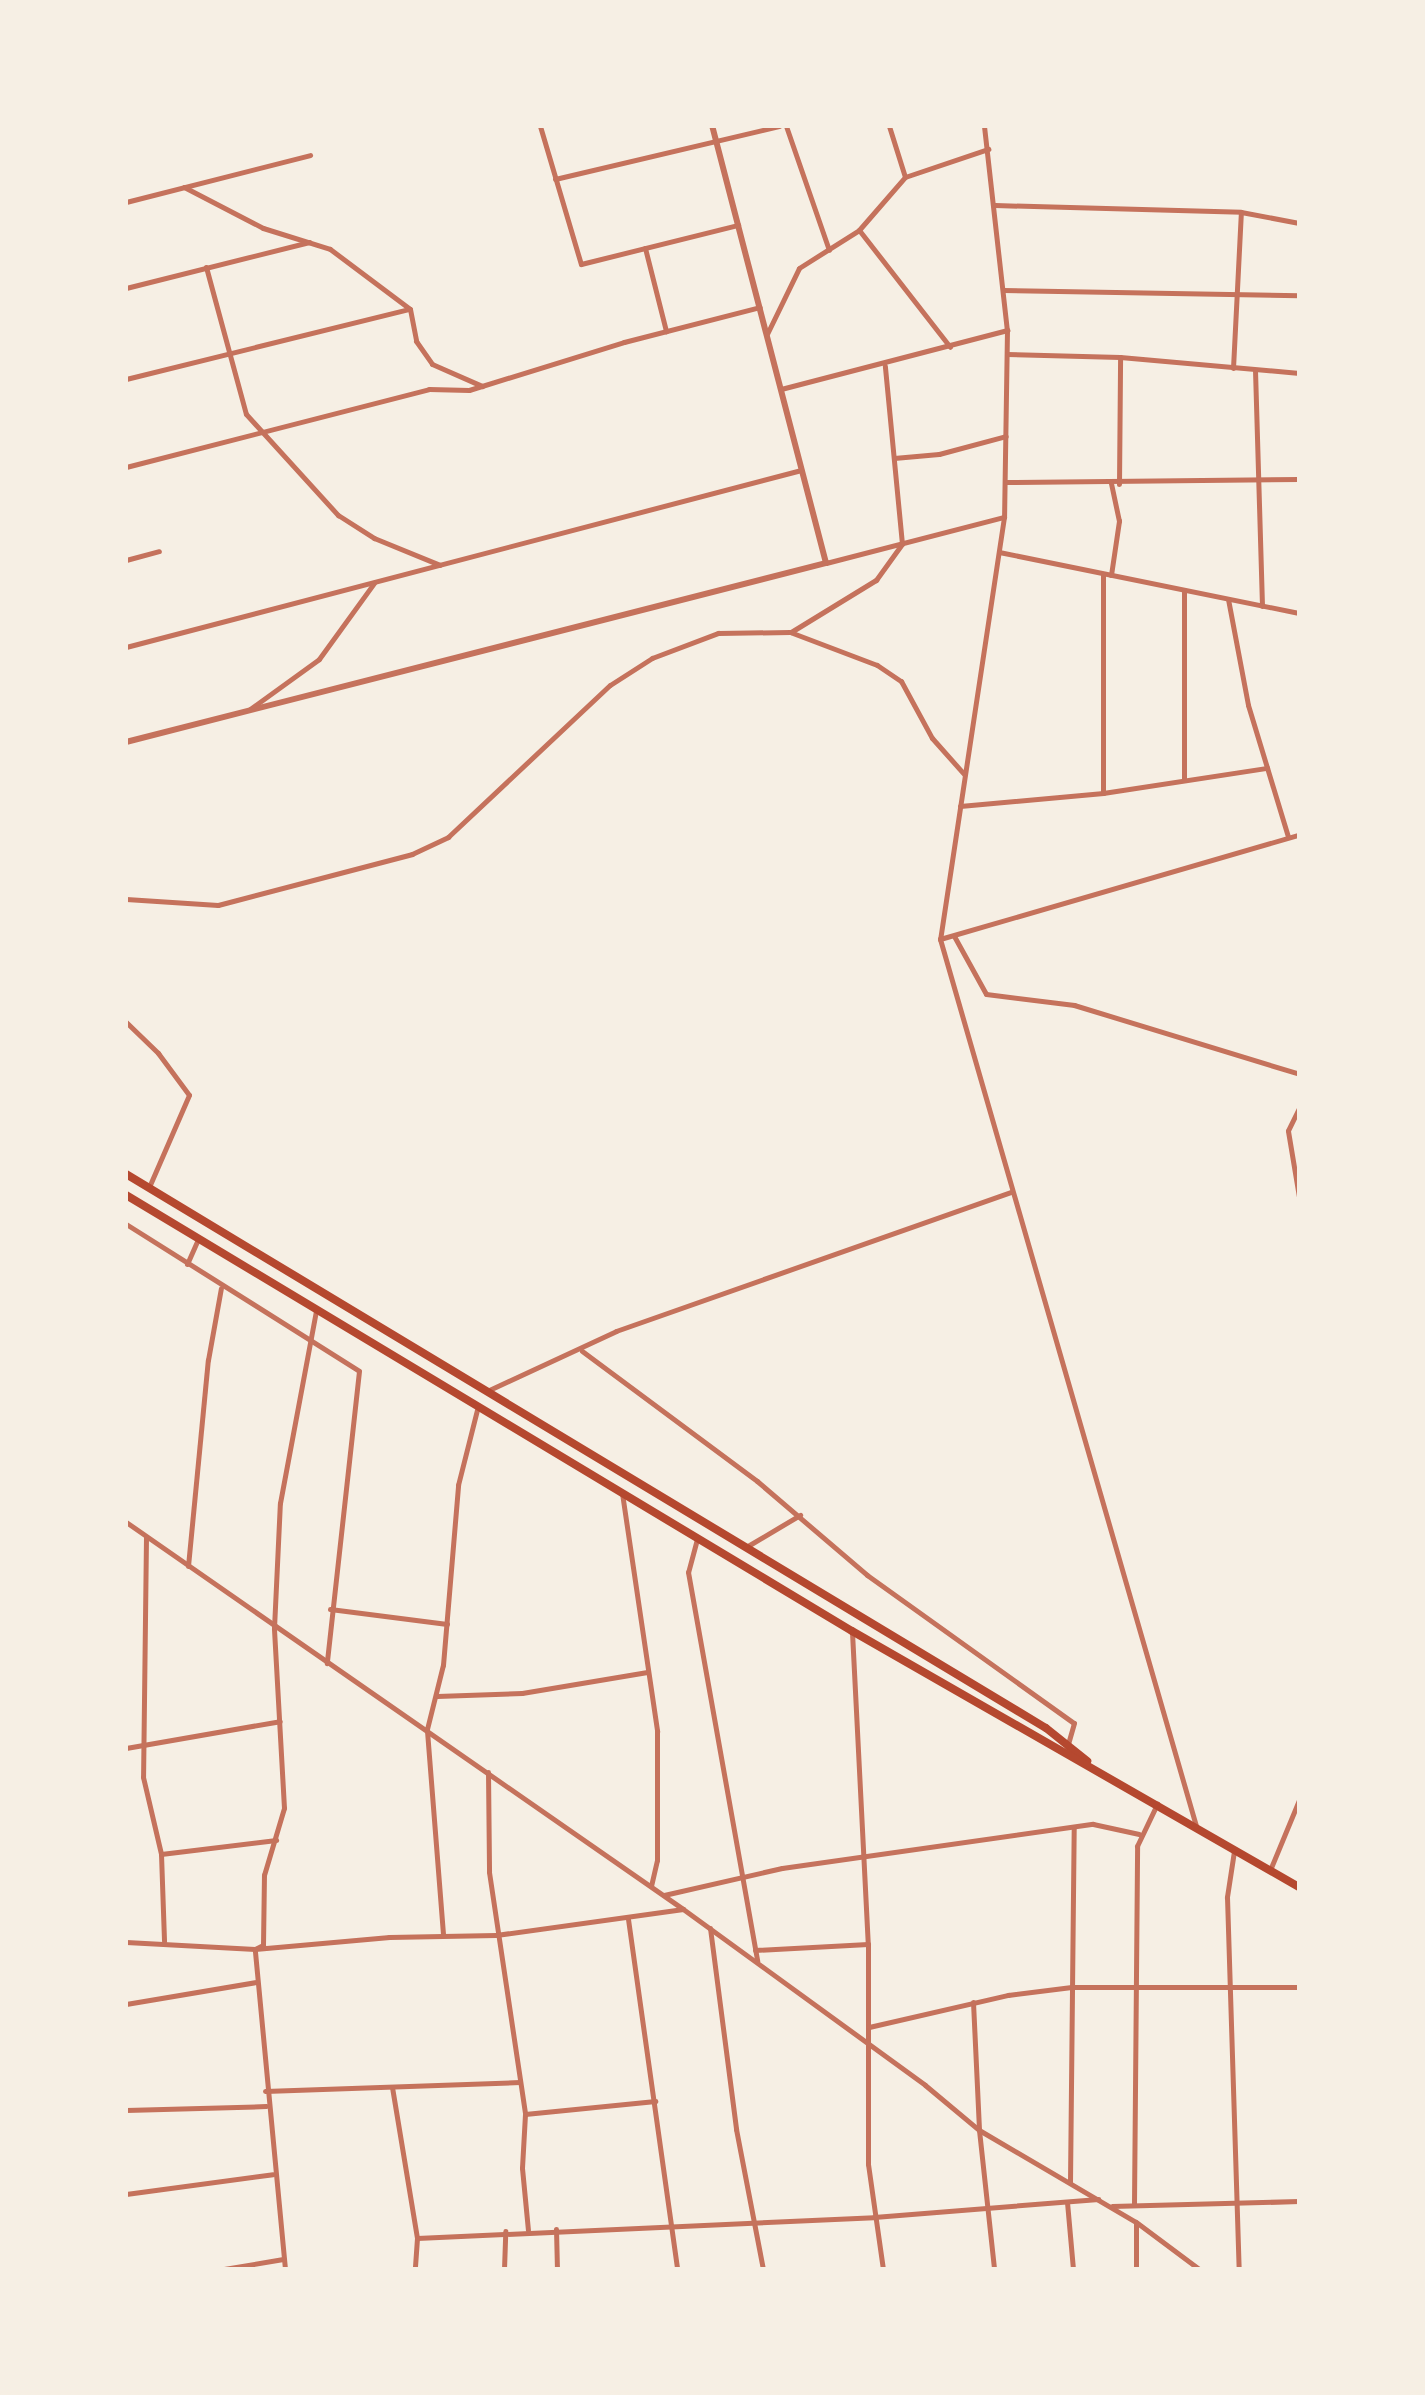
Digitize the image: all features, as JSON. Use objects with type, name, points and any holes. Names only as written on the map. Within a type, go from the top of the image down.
[{"type":"highway","points":[[126,1174],[1070,1743],[1091,1765]]},
{"type":"highway","points":[[126,1195],[852,1631],[1062,1754],[1091,1765],[1299,1887]]},
{"type":"street","points":[[540,126],[581,264],[738,225]]},
{"type":"street","points":[[712,126],[826,563]]},
{"type":"street","points":[[555,179],[779,126]]},
{"type":"street","points":[[786,126],[830,250]]},
{"type":"street","points":[[889,126],[905,177]]},
{"type":"street","points":[[984,126],[1007,330],[1006,482],[999,552],[940,939],[1011,1192],[1109,1512],[1196,1826]]},
{"type":"street","points":[[767,334],[799,268],[859,230],[905,177],[988,149]]},
{"type":"street","points":[[126,202],[310,155]]},
{"type":"street","points":[[184,187],[263,228],[314,241],[410,309],[416,341],[432,364],[482,386]]},
{"type":"street","points":[[995,205],[1241,212],[1299,223]]},
{"type":"street","points":[[1233,368],[1241,212]]},
{"type":"street","points":[[859,230],[950,347]]},
{"type":"street","points":[[126,288],[314,241]]},
{"type":"street","points":[[645,248],[666,331]]},
{"type":"street","points":[[206,267],[239,398],[265,433],[338,515],[374,538],[442,565]]},
{"type":"street","points":[[1003,290],[1299,295]]},
{"type":"street","points":[[126,467],[429,389],[456,392],[482,386],[666,331],[760,307]]},
{"type":"street","points":[[126,379],[410,309]]},
{"type":"street","points":[[781,389],[885,366],[1007,330]]},
{"type":"street","points":[[1007,354],[1120,357],[1299,373]]},
{"type":"street","points":[[1111,575],[1119,521],[1115,484],[1120,357]]},
{"type":"street","points":[[790,632],[876,580],[902,544],[885,366]]},
{"type":"street","points":[[1255,370],[1261,483],[1262,606]]},
{"type":"street","points":[[894,458],[939,454],[1006,436]]},
{"type":"street","points":[[126,647],[801,470]]},
{"type":"street","points":[[1006,482],[1261,483],[1299,479]]},
{"type":"street","points":[[126,742],[1004,517]]},
{"type":"street","points":[[126,560],[159,551]]},
{"type":"street","points":[[999,552],[1299,613]]},
{"type":"street","points":[[1103,574],[1103,793]]},
{"type":"street","points":[[246,712],[319,659],[374,583]]},
{"type":"street","points":[[1184,590],[1184,780]]},
{"type":"street","points":[[1228,599],[1267,768],[1288,837]]},
{"type":"street","points":[[126,899],[218,905],[412,854],[448,837],[610,685],[652,658],[718,633],[790,632],[826,642],[901,681],[932,738],[965,775]]},
{"type":"street","points":[[960,806],[1103,793],[1267,768]]},
{"type":"street","points":[[940,939],[1299,835]]},
{"type":"street","points":[[954,936],[986,994],[1074,1005],[1299,1074]]},
{"type":"street","points":[[126,1022],[158,1053],[189,1095],[149,1188]]},
{"type":"street","points":[[1299,1108],[1288,1131],[1299,1197]]},
{"type":"street","points":[[487,1391],[582,1351],[616,1331],[1011,1192]]},
{"type":"street","points":[[126,1224],[221,1288],[359,1371],[326,1664]]},
{"type":"street","points":[[187,1264],[198,1238]]},
{"type":"street","points":[[188,1566],[208,1360],[221,1288]]},
{"type":"street","points":[[255,1949],[263,1945],[264,1875],[284,1808],[274,1628],[280,1503],[307,1342],[316,1310]]},
{"type":"street","points":[[582,1351],[800,1515],[867,1575],[1074,1723],[1070,1743],[1062,1754]]},
{"type":"street","points":[[443,1934],[427,1729],[437,1696],[447,1624],[458,1485],[478,1406]]},
{"type":"street","points":[[622,1493],[657,1731],[657,1860],[651,1885]]},
{"type":"street","points":[[745,1548],[800,1515]]},
{"type":"street","points":[[126,1522],[326,1664],[427,1729],[651,1885],[869,2043],[979,2130],[1111,2206],[1199,2269]]},
{"type":"street","points":[[146,1536],[142,1746],[148,1813],[161,1854],[164,1941]]},
{"type":"street","points":[[698,1536],[688,1572],[757,1962]]},
{"type":"street","points":[[330,1609],[447,1624]]},
{"type":"street","points":[[852,1631],[868,1944],[868,2164],[883,2269]]},
{"type":"street","points":[[437,1696],[522,1693],[647,1672]]},
{"type":"street","points":[[126,1748],[280,1721]]},
{"type":"street","points":[[488,1772],[489,1872],[525,2114],[522,2168],[528,2230]]},
{"type":"street","points":[[1270,1870],[1299,1800]]},
{"type":"street","points":[[1134,2204],[1139,1834],[1157,1804]]},
{"type":"street","points":[[664,1895],[740,1875],[1074,1827],[1105,1824],[1139,1834]]},
{"type":"street","points":[[1070,2182],[1074,1827]]},
{"type":"street","points":[[161,1854],[276,1840]]},
{"type":"street","points":[[1234,1849],[1227,1897],[1239,2269]]},
{"type":"street","points":[[126,1942],[164,1941],[255,1949],[443,1934],[496,1935],[683,1909]]},
{"type":"street","points":[[628,1919],[673,2223],[677,2269]]},
{"type":"street","points":[[710,1928],[714,1985],[751,2221],[763,2269]]},
{"type":"street","points":[[755,1950],[868,1944]]},
{"type":"street","points":[[255,1949],[260,1966],[256,1982],[266,2106],[285,2269]]},
{"type":"street","points":[[126,2004],[256,1982]]},
{"type":"street","points":[[869,2027],[973,2002],[1072,1987],[1299,1987]]},
{"type":"street","points":[[973,2002],[979,2130],[991,2208],[994,2269]]},
{"type":"street","points":[[265,2091],[520,2082]]},
{"type":"street","points":[[392,2087],[417,2238],[415,2269]]},
{"type":"street","points":[[525,2114],[655,2101]]},
{"type":"street","points":[[126,2110],[266,2106]]},
{"type":"street","points":[[126,2194],[273,2174]]},
{"type":"street","points":[[417,2238],[673,2223],[874,2217],[1098,2199]]},
{"type":"street","points":[[1111,2206],[1299,2201]]},
{"type":"street","points":[[1067,2202],[1073,2269]]},
{"type":"street","points":[[1136,2222],[1136,2269]]},
{"type":"street","points":[[556,2229],[557,2269]]},
{"type":"street","points":[[504,2269],[505,2231]]},
{"type":"street","points":[[224,2269],[283,2259]]}]
